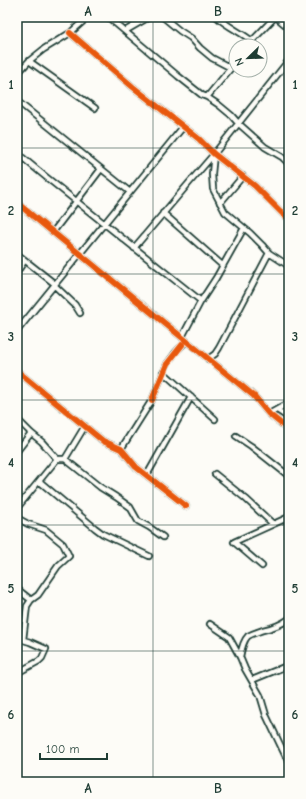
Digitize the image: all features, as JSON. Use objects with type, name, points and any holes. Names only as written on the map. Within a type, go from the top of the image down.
[{"type":"street","points":[[17,74],[29,61],[44,49],[70,33],[88,17]]},
{"type":"street","points":[[108,17],[178,76],[231,115],[265,147],[282,157],[289,164]]},
{"type":"street","points":[[125,31],[149,17]]},
{"type":"street","points":[[163,17],[191,38],[212,58],[228,66]]},
{"type":"street","points":[[217,17],[248,38]]},
{"type":"street","points":[[257,38],[276,17],[289,28]]},
{"type":"street","points":[[70,33],[199,139],[214,154],[255,186],[286,216]]},
{"type":"street","points":[[134,248],[214,154],[289,60]]},
{"type":"street","points":[[29,61],[95,108]]},
{"type":"street","points":[[207,97],[228,72]]},
{"type":"street","points":[[17,101],[130,192]]},
{"type":"street","points":[[17,331],[183,127]]},
{"type":"street","points":[[17,153],[200,301]]},
{"type":"street","points":[[214,154],[212,189],[225,212],[244,228],[269,253],[289,266]]},
{"type":"street","points":[[53,232],[101,169]]},
{"type":"street","points":[[220,203],[243,176]]},
{"type":"street","points":[[17,203],[254,396],[269,414],[289,430]]},
{"type":"street","points":[[163,213],[222,265]]},
{"type":"street","points":[[121,449],[152,400],[163,372],[184,339],[200,301],[216,278],[244,228]]},
{"type":"street","points":[[208,359],[215,354],[219,348],[269,253]]},
{"type":"street","points":[[17,254],[55,285],[75,305],[80,313]]},
{"type":"street","points":[[17,272],[25,260]]},
{"type":"street","points":[[17,371],[103,441],[121,449],[136,467],[146,476],[186,506]]},
{"type":"street","points":[[163,372],[215,419]]},
{"type":"street","points":[[146,476],[191,397]]},
{"type":"street","points":[[269,414],[289,401]]},
{"type":"street","points":[[277,410],[289,418]]},
{"type":"street","points":[[17,419],[42,442],[57,459],[65,459],[100,487],[130,507],[138,521],[163,537]]},
{"type":"street","points":[[65,459],[84,426]]},
{"type":"street","points":[[17,451],[31,433]]},
{"type":"street","points":[[236,436],[289,476]]},
{"type":"street","points":[[17,508],[19,502],[57,459]]},
{"type":"street","points":[[215,474],[246,499],[273,524]]},
{"type":"street","points":[[39,481],[99,531],[149,556]]},
{"type":"street","points":[[262,566],[234,542],[289,517]]},
{"type":"street","points":[[17,518],[28,524],[46,530],[63,544],[69,556],[58,566],[38,595],[31,600],[27,606],[23,640]]},
{"type":"street","points":[[17,588],[31,600]]},
{"type":"street","points":[[240,656],[245,640],[248,637],[283,623],[289,619]]},
{"type":"street","points":[[210,624],[229,637],[240,656],[245,669],[260,694],[266,715],[289,761]]},
{"type":"street","points":[[17,638],[46,649],[39,661],[17,673]]},
{"type":"street","points":[[252,680],[289,665]]},
{"type":"cycle path","points":[[70,33],[133,87],[199,139],[214,154],[255,186],[285,216]]},
{"type":"cycle path","points":[[17,203],[254,396],[269,414],[289,430]]},
{"type":"cycle path","points":[[152,400],[167,364],[182,345]]},
{"type":"cycle path","points":[[17,371],[103,441],[121,449],[136,467],[186,506]]}]
